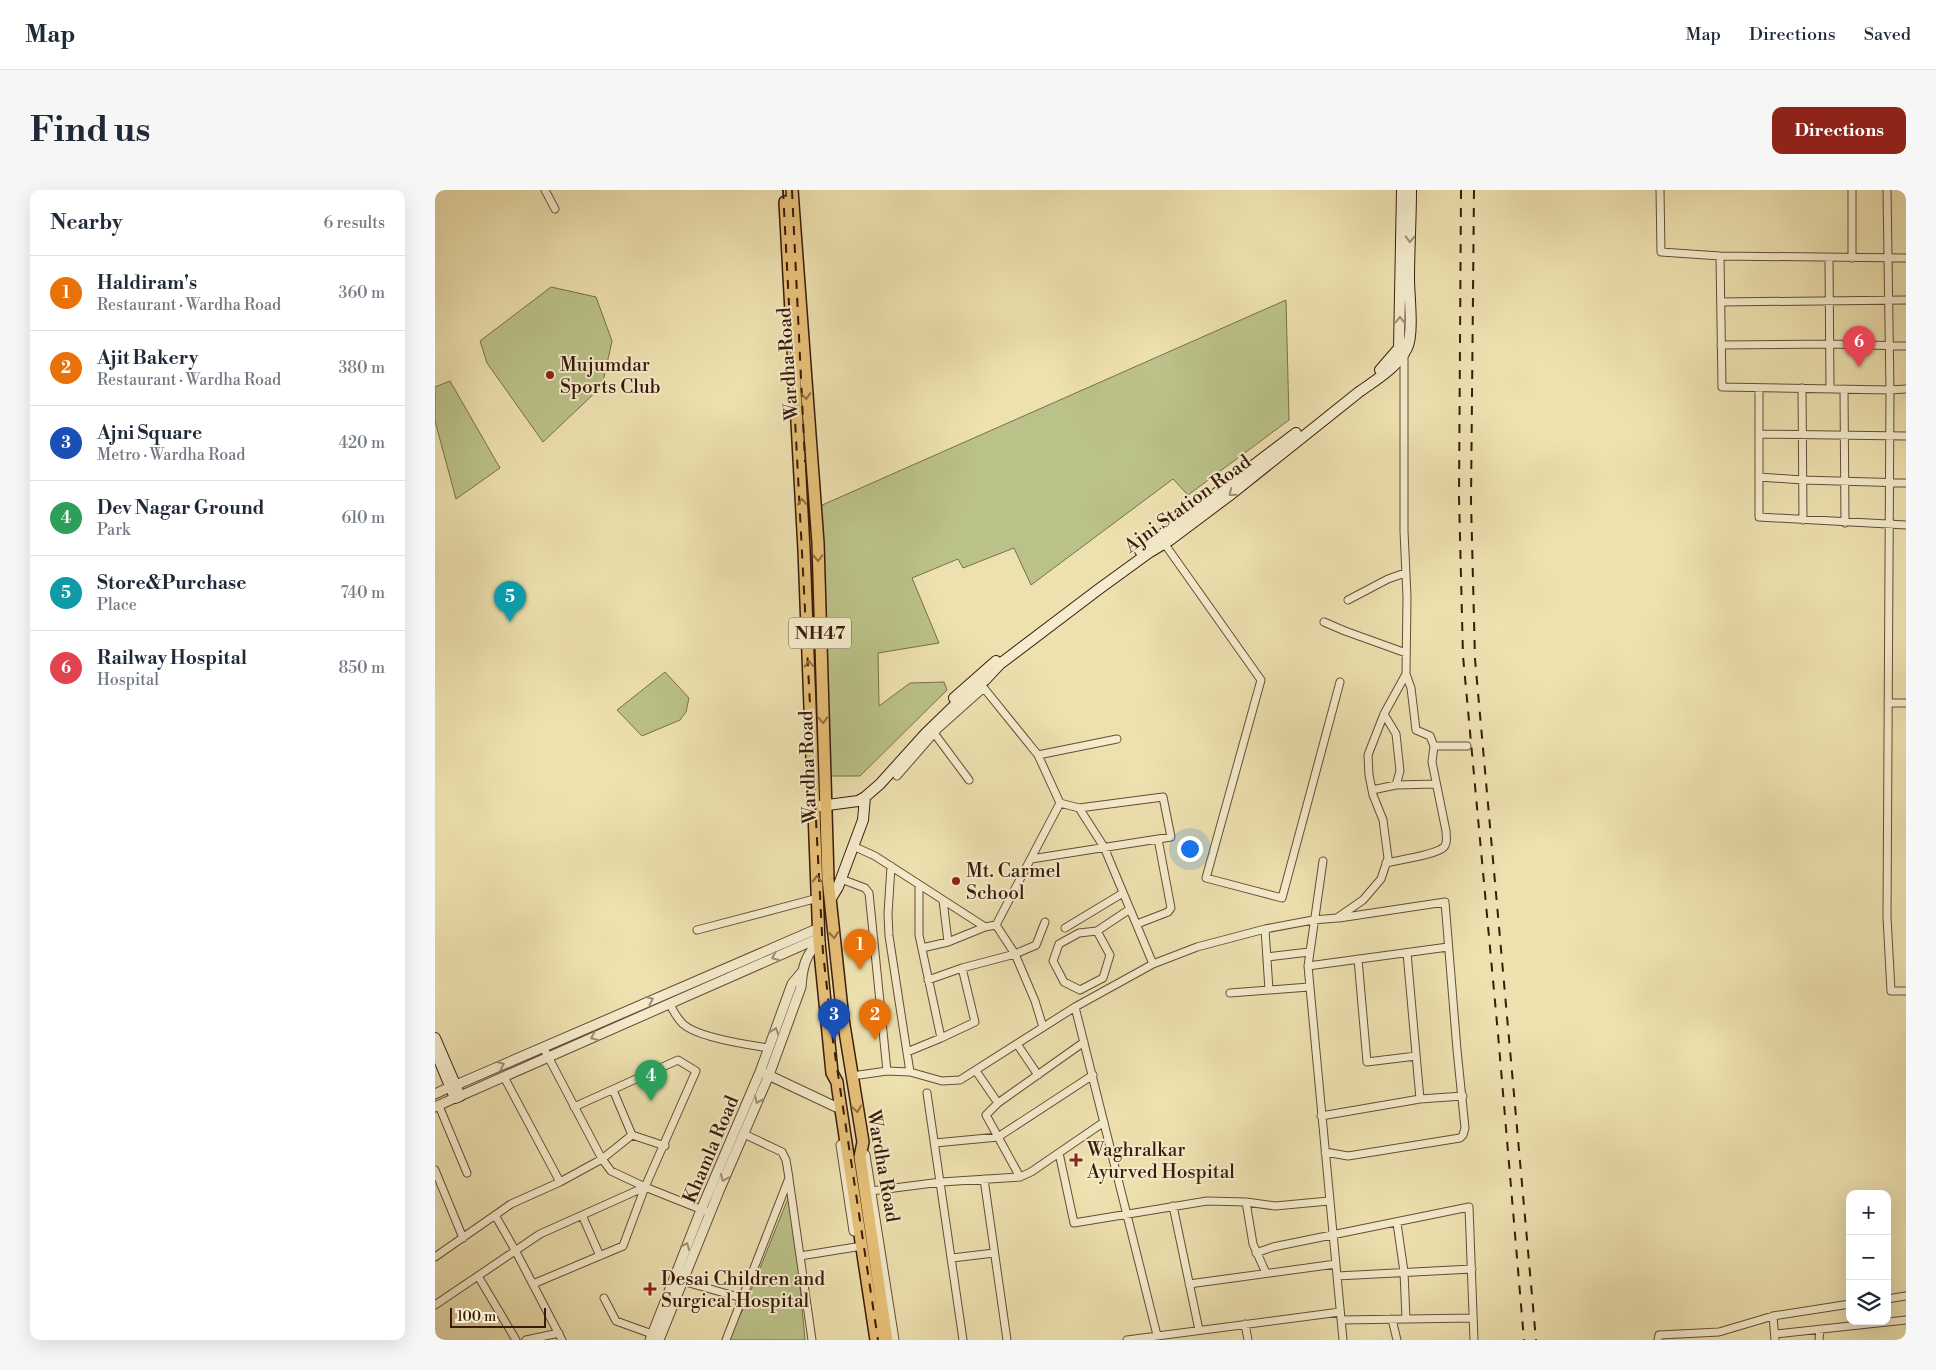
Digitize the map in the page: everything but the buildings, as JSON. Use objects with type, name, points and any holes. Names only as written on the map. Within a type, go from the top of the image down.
[{"type":"highway","name":"Wardha Road","points":[[784,190],[820,803],[843,1019],[863,1142]]},
{"type":"highway","name":"Wardha Road","points":[[792,190],[818,543],[819,936],[832,1073]]},
{"type":"highway","points":[[832,1073],[837,1082],[876,1340]]},
{"type":"highway","points":[[863,1142],[860,1157],[887,1340]]},
{"type":"main road","points":[[1402,190],[1399,348],[1401,351],[1408,347],[1411,315],[1409,280],[1411,190]]},
{"type":"main road","name":"Ajni Station Road","points":[[870,792],[927,724],[1041,632],[1288,444],[1379,378],[1401,351]]},
{"type":"main road","points":[[820,803],[870,792],[863,820],[841,879],[830,900]]},
{"type":"main road","points":[[435,1038],[453,1086]]},
{"type":"main road","points":[[435,1050],[458,1097]]},
{"type":"street","points":[[545,190],[555,209]]},
{"type":"street","points":[[1660,190],[1661,252],[1720,256],[1906,258]]},
{"type":"street","points":[[1852,190],[1852,258]]},
{"type":"street","points":[[1887,190],[1890,390],[1887,917],[1891,991],[1906,991]]},
{"type":"street","points":[[1720,256],[1722,387],[1906,390]]},
{"type":"street","points":[[1829,258],[1830,389]]},
{"type":"street","points":[[1721,302],[1906,300]]},
{"type":"street","points":[[1721,345],[1830,344],[1906,346]]},
{"type":"street","points":[[1386,863],[1436,852],[1445,846],[1447,842],[1432,762],[1434,746],[1430,736],[1416,730],[1411,688],[1406,674],[1407,597],[1401,351]]},
{"type":"street","points":[[1759,388],[1759,517],[1889,526],[1906,525]]},
{"type":"street","points":[[1802,388],[1803,520]]},
{"type":"street","points":[[1844,389],[1845,523]]},
{"type":"street","points":[[1759,434],[1906,436]]},
{"type":"street","points":[[1759,476],[1803,480],[1906,482]]},
{"type":"street","points":[[1160,543],[1261,680],[1205,878],[1282,898],[1340,682]]},
{"type":"street","points":[[1348,600],[1405,573]]},
{"type":"street","points":[[1324,622],[1406,653]]},
{"type":"street","points":[[1337,918],[1363,900],[1381,879],[1388,858],[1383,820],[1372,790],[1368,755],[1384,714],[1406,674]]},
{"type":"street","points":[[897,776],[980,683],[1037,755],[1060,803],[1079,808],[1163,797],[1171,837],[1031,859]]},
{"type":"street","points":[[1888,703],[1906,702]]},
{"type":"street","points":[[1384,714],[1396,734],[1400,771],[1396,785]]},
{"type":"street","points":[[934,734],[969,780]]},
{"type":"street","points":[[1037,755],[1117,739]]},
{"type":"street","points":[[1434,746],[1467,746]]},
{"type":"street","points":[[1372,790],[1396,785],[1435,784]]},
{"type":"street","points":[[996,925],[1060,803]]},
{"type":"street","points":[[1079,808],[1104,847],[1153,964]]},
{"type":"street","points":[[1137,924],[1168,912],[1171,908],[1158,839]]},
{"type":"street","points":[[853,846],[875,856],[985,927]]},
{"type":"street","points":[[1323,861],[1313,920],[1308,966],[1343,1340]]},
{"type":"street","points":[[891,866],[888,902],[889,936],[910,1072]]},
{"type":"street","points":[[841,879],[865,888],[869,893],[887,1071]]},
{"type":"street","points":[[919,885],[919,935],[941,1038]]},
{"type":"street","points":[[1065,928],[1123,893]]},
{"type":"street","points":[[697,930],[818,898]]},
{"type":"street","points":[[943,900],[948,942]]},
{"type":"street","points":[[852,1076],[887,1071],[910,1072],[942,1082],[960,1080],[1075,1006],[1153,964],[1197,947],[1265,929],[1313,920],[1445,902],[1457,1050],[1463,1096],[1465,1128],[1463,1135],[1460,1138],[1348,1156],[1325,1152]]},
{"type":"street","points":[[1097,931],[1110,955],[1103,978],[1081,990],[1064,982],[1053,961],[1059,944],[1079,933],[1097,931],[1130,909]]},
{"type":"street","points":[[928,980],[962,968],[1015,954],[1036,945],[1045,922]]},
{"type":"street","points":[[922,948],[948,942],[985,927],[996,925]]},
{"type":"street","points":[[996,925],[1015,954],[1035,1001],[1043,1027]]},
{"type":"street","points":[[1265,929],[1269,990]]},
{"type":"street","points":[[435,1094],[797,937],[819,936]]},
{"type":"street","points":[[467,1173],[437,1106],[670,1004],[819,936]]},
{"type":"street","name":"Khamla Road","points":[[654,1338],[701,1210],[764,1074],[801,987],[802,972],[811,948],[819,936]]},
{"type":"street","points":[[797,937],[800,946]]},
{"type":"street","points":[[1308,966],[1448,947]]},
{"type":"street","points":[[1267,957],[1309,952]]},
{"type":"street","points":[[1407,952],[1420,1099]]},
{"type":"street","points":[[1358,959],[1367,1062],[1416,1056]]},
{"type":"street","points":[[907,1052],[975,1022],[962,968]]},
{"type":"street","name":"Khamla Road","points":[[654,1338],[682,1281],[743,1134],[764,1074],[769,1048],[791,984],[802,972]]},
{"type":"street","points":[[1088,986],[1094,996]]},
{"type":"street","points":[[1231,993],[1309,987]]},
{"type":"street","points":[[670,1004],[683,1024],[695,1031],[726,1040],[769,1048]]},
{"type":"street","points":[[1075,1006],[1157,1335]]},
{"type":"street","points":[[1020,1177],[985,1115],[998,1103],[1084,1042]]},
{"type":"street","points":[[1017,1044],[1038,1075]]},
{"type":"street","points":[[543,1047],[602,1159],[611,1171],[710,1213]]},
{"type":"street","points":[[533,1284],[623,1246],[645,1187],[697,1071],[678,1060],[574,1107]]},
{"type":"street","points":[[976,1071],[998,1103]]},
{"type":"street","name":"Wardha Road","points":[[832,1073],[871,1340]]},
{"type":"street","points":[[764,1074],[836,1107]]},
{"type":"street","points":[[935,1144],[998,1137],[1093,1075]]},
{"type":"street","points":[[504,1077],[560,1182]]},
{"type":"street","points":[[613,1090],[632,1135],[665,1146]]},
{"type":"street","points":[[927,1093],[963,1340]]},
{"type":"street","points":[[1321,1116],[1420,1099],[1463,1096]]},
{"type":"street","points":[[871,1191],[941,1182],[1020,1177],[1031,1172],[1104,1122]]},
{"type":"street","points":[[743,1134],[782,1152],[786,1160],[812,1340]]},
{"type":"street","points":[[435,1257],[511,1204],[560,1182],[602,1159],[632,1135]]},
{"type":"street","name":"Wardha Road","points":[[863,1142],[894,1340]]},
{"type":"street","points":[[1059,1153],[1074,1223],[1207,1201],[1246,1202],[1275,1206],[1329,1200]]},
{"type":"street","points":[[435,1170],[463,1238]]},
{"type":"street","points":[[726,1340],[789,1178]]},
{"type":"street","points":[[984,1179],[1007,1340]]},
{"type":"street","points":[[435,1304],[539,1234],[645,1187]]},
{"type":"street","points":[[1246,1202],[1253,1244],[1266,1273]]},
{"type":"street","points":[[1173,1206],[1199,1330]]},
{"type":"street","points":[[1256,1253],[1273,1247],[1469,1207],[1474,1340]]},
{"type":"street","points":[[495,1215],[560,1336],[526,1340]]},
{"type":"street","points":[[582,1215],[600,1256]]},
{"type":"street","points":[[1397,1222],[1404,1272],[1407,1319]]},
{"type":"street","points":[[800,1256],[857,1247]]},
{"type":"street","points":[[952,1258],[994,1253]]},
{"type":"street","points":[[1189,1284],[1336,1264]]},
{"type":"street","points":[[1337,1276],[1472,1269]]},
{"type":"street","points":[[478,1276],[516,1340]]},
{"type":"street","points":[[682,1281],[742,1298]]},
{"type":"street","points":[[1891,1298],[1906,1296]]},
{"type":"street","points":[[604,1298],[616,1321],[654,1338]]},
{"type":"street","points":[[1658,1340],[1659,1335],[1719,1332],[1773,1316],[1846,1305]]},
{"type":"street","points":[[1127,1340],[1340,1312]]},
{"type":"street","points":[[1773,1316],[1775,1337],[1820,1329],[1906,1320]]},
{"type":"street","points":[[1341,1320],[1473,1318]]},
{"type":"street","points":[[1392,1319],[1397,1340]]},
{"type":"street","points":[[1245,1324],[1248,1340]]},
{"type":"street","points":[[1819,1340],[1820,1329]]},
{"type":"green space","name":"Mujumdar Sports Club","points":[[551,287],[596,297],[612,341],[602,386],[543,442],[487,363],[480,341]]},
{"type":"green space","points":[[1286,300],[1289,420],[1188,495],[1173,479],[1031,585],[1014,548],[963,568],[958,559],[912,578],[939,643],[878,653],[879,706],[910,683],[944,682],[947,690],[860,776],[829,776],[820,506]]},
{"type":"green space","points":[[450,381],[500,468],[456,499],[435,421],[435,387]]},
{"type":"green space","points":[[665,672],[689,698],[686,712],[680,720],[642,736],[617,710]]},
{"type":"green space","points":[[791,1191],[805,1340],[728,1340],[746,1303]]},
{"type":"railway","points":[[783,190],[823,953],[833,1041],[878,1340]]},
{"type":"railway","points":[[792,190],[805,462]]},
{"type":"railway","points":[[1461,190],[1459,497],[1463,656],[1524,1340]]},
{"type":"railway","points":[[1474,190],[1471,501],[1475,659],[1536,1340]]},
{"type":"place","name":"Railway Hospital","points":[[1859,367]]},
{"type":"place","name":"Mujumdar Sports Club","points":[[550,375]]},
{"type":"place","name":"Store&Purchase","points":[[510,622]]},
{"type":"place","name":"Mt. Carmel School","points":[[956,881]]},
{"type":"place","name":"Haldiram's","points":[[860,970]]},
{"type":"place","name":"Ajni Square","points":[[834,1040]]},
{"type":"place","name":"Ajit Bakery","points":[[875,1040]]},
{"type":"place","name":"Dev Nagar Ground","points":[[651,1101]]},
{"type":"place","name":"Waghralkar Ayurved Hospital","points":[[1076,1160]]},
{"type":"place","name":"Desai Children and Surgical Hospital","points":[[650,1289]]}]
